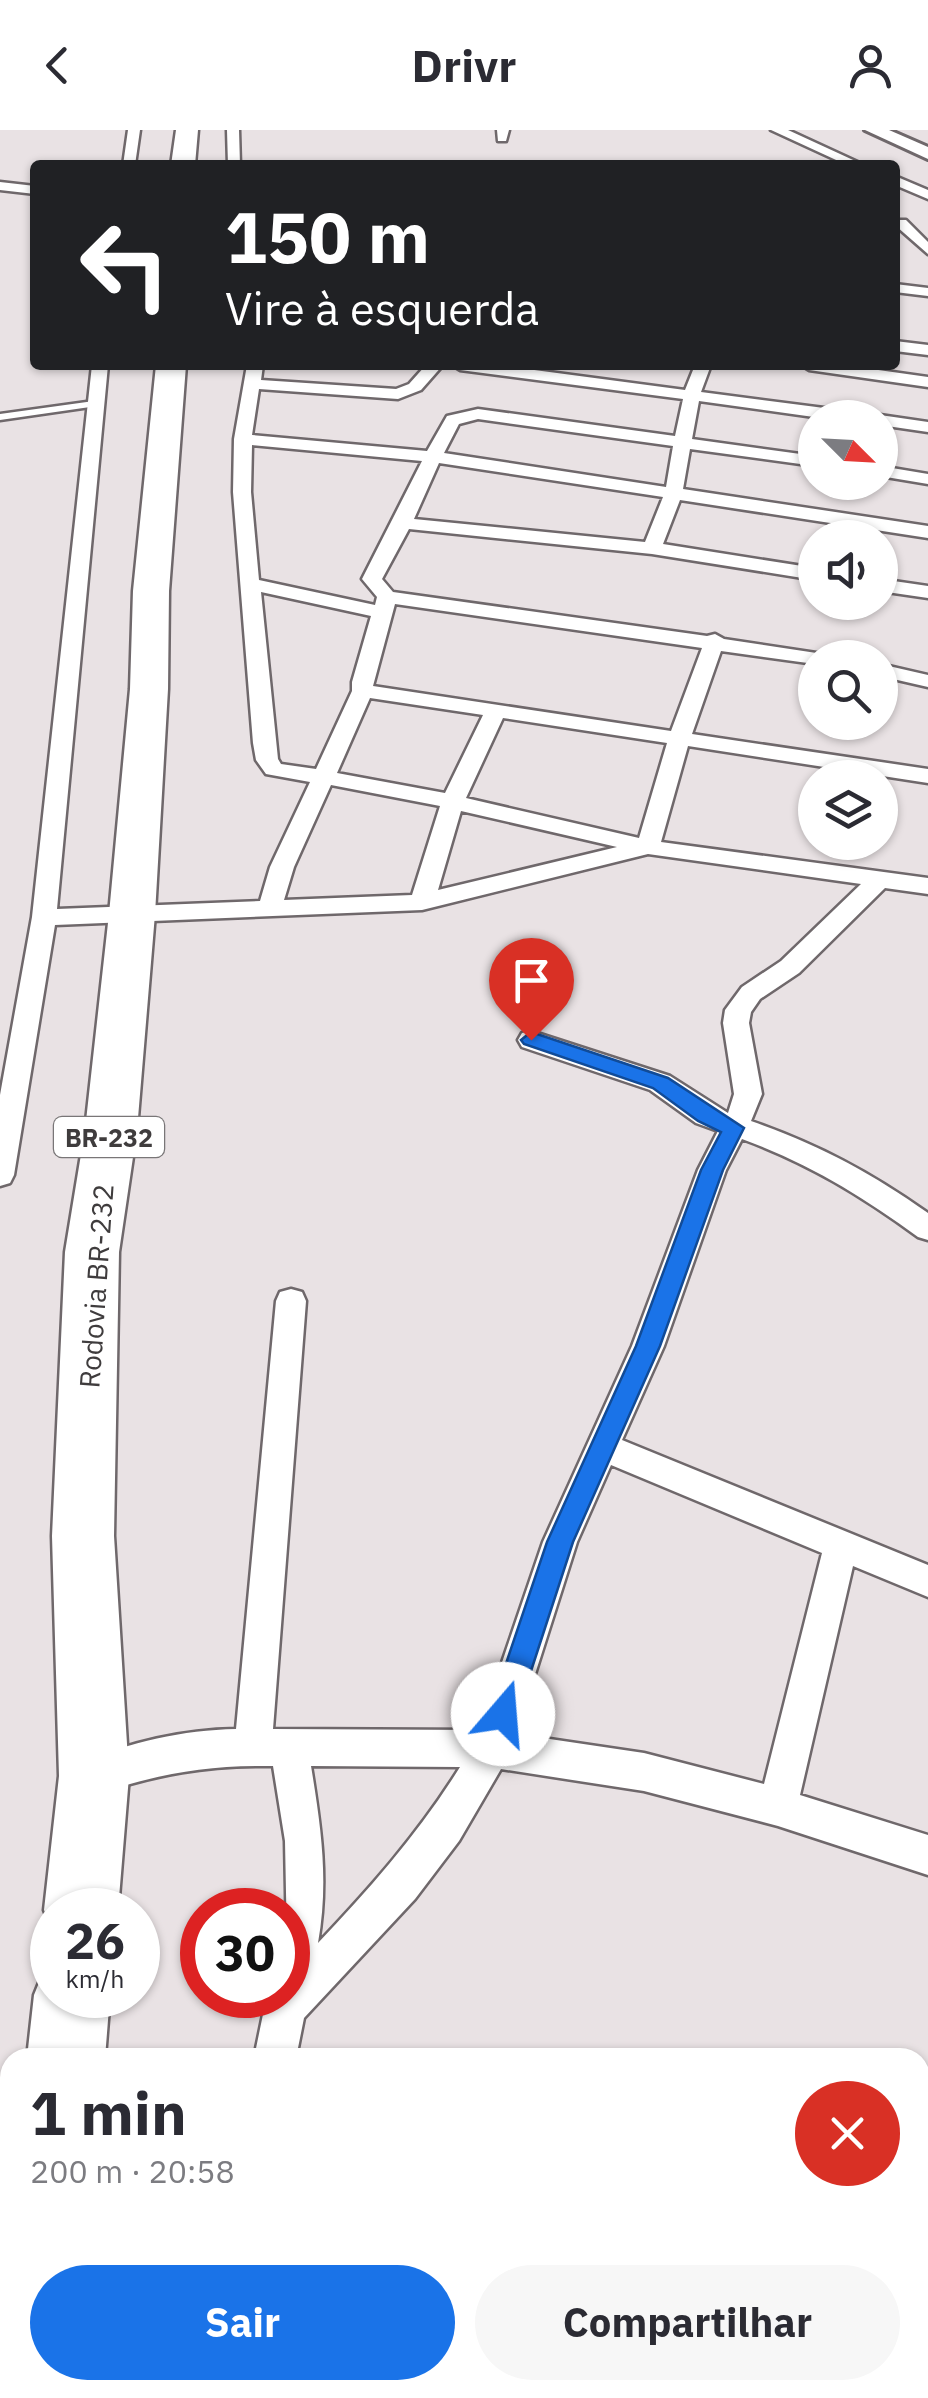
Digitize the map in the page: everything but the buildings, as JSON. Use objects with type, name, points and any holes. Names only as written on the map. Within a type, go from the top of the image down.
[{"type":"highway","points":[[183,160],[186,130]]},
{"type":"highway","name":"Rodovia BR-232","points":[[83,1888],[94,1776],[83,1536],[92,1252],[110,1130],[132,914],[149,689],[151,591],[171,370]]},
{"type":"highway","points":[[67,2048],[70,2018]]},
{"type":"main road","points":[[874,130],[928,154]]},
{"type":"main road","points":[[912,130],[928,137]]},
{"type":"street","points":[[130,160],[134,130]]},
{"type":"street","points":[[234,130],[234,160]]},
{"type":"street","points":[[777,130],[846,160]]},
{"type":"street","points":[[900,182],[928,180]]},
{"type":"street","points":[[900,182],[928,195]]},
{"type":"street","points":[[0,186],[30,189]]},
{"type":"street","points":[[901,223],[928,250]]},
{"type":"street","points":[[900,289],[928,292]]},
{"type":"street","points":[[900,299],[928,302]]},
{"type":"street","points":[[900,347],[928,350]]},
{"type":"street","points":[[0,1175],[44,917],[99,370]]},
{"type":"street","points":[[431,370],[415,388],[398,394],[255,375],[243,439],[248,583],[267,760],[274,770],[452,802],[648,847],[928,886]]},
{"type":"street","points":[[505,370],[798,408]]},
{"type":"street","points":[[652,548],[673,494],[695,370]]},
{"type":"street","points":[[844,370],[928,382]]},
{"type":"street","points":[[269,910],[282,867],[363,691],[362,682],[385,605],[372,579],[453,420],[478,414],[798,459]]},
{"type":"street","points":[[898,423],[928,427]]},
{"type":"street","points":[[243,439],[435,457],[928,532]]},
{"type":"street","points":[[898,474],[928,478]]},
{"type":"street","points":[[403,523],[652,548],[798,571]]},
{"type":"street","points":[[248,583],[385,605],[714,640],[798,655]]},
{"type":"street","points":[[898,588],[928,592]]},
{"type":"street","points":[[648,847],[714,640]]},
{"type":"street","points":[[898,674],[928,681]]},
{"type":"street","points":[[363,691],[928,776]]},
{"type":"street","points":[[422,902],[452,802],[495,712]]},
{"type":"street","points":[[44,917],[422,902],[648,847]]},
{"type":"street","points":[[310,1981],[402,1885],[444,1828],[492,1749],[560,1542],[648,1346],[712,1170],[748,1094],[736,1023],[738,1010],[751,993],[790,967],[879,880]]},
{"type":"street","points":[[531,1040],[660,1083],[706,1116],[806,1151],[927,1223]]},
{"type":"street","points":[[292,1300],[271,1747],[307,1868],[306,1888]]},
{"type":"street","points":[[601,1446],[928,1581]]},
{"type":"street","points":[[778,1807],[840,1545]]},
{"type":"street","points":[[94,1776],[161,1755],[271,1747],[492,1749],[644,1772],[778,1807],[928,1855]]},
{"type":"street","points":[[278,2048],[285,2018]]},
{"type":"lane","points":[[0,417],[94,404]]},
{"type":"route","points":[[503,1714],[560,1542],[648,1346],[712,1170],[733,1128],[706,1116],[660,1083],[531,1040]]}]
